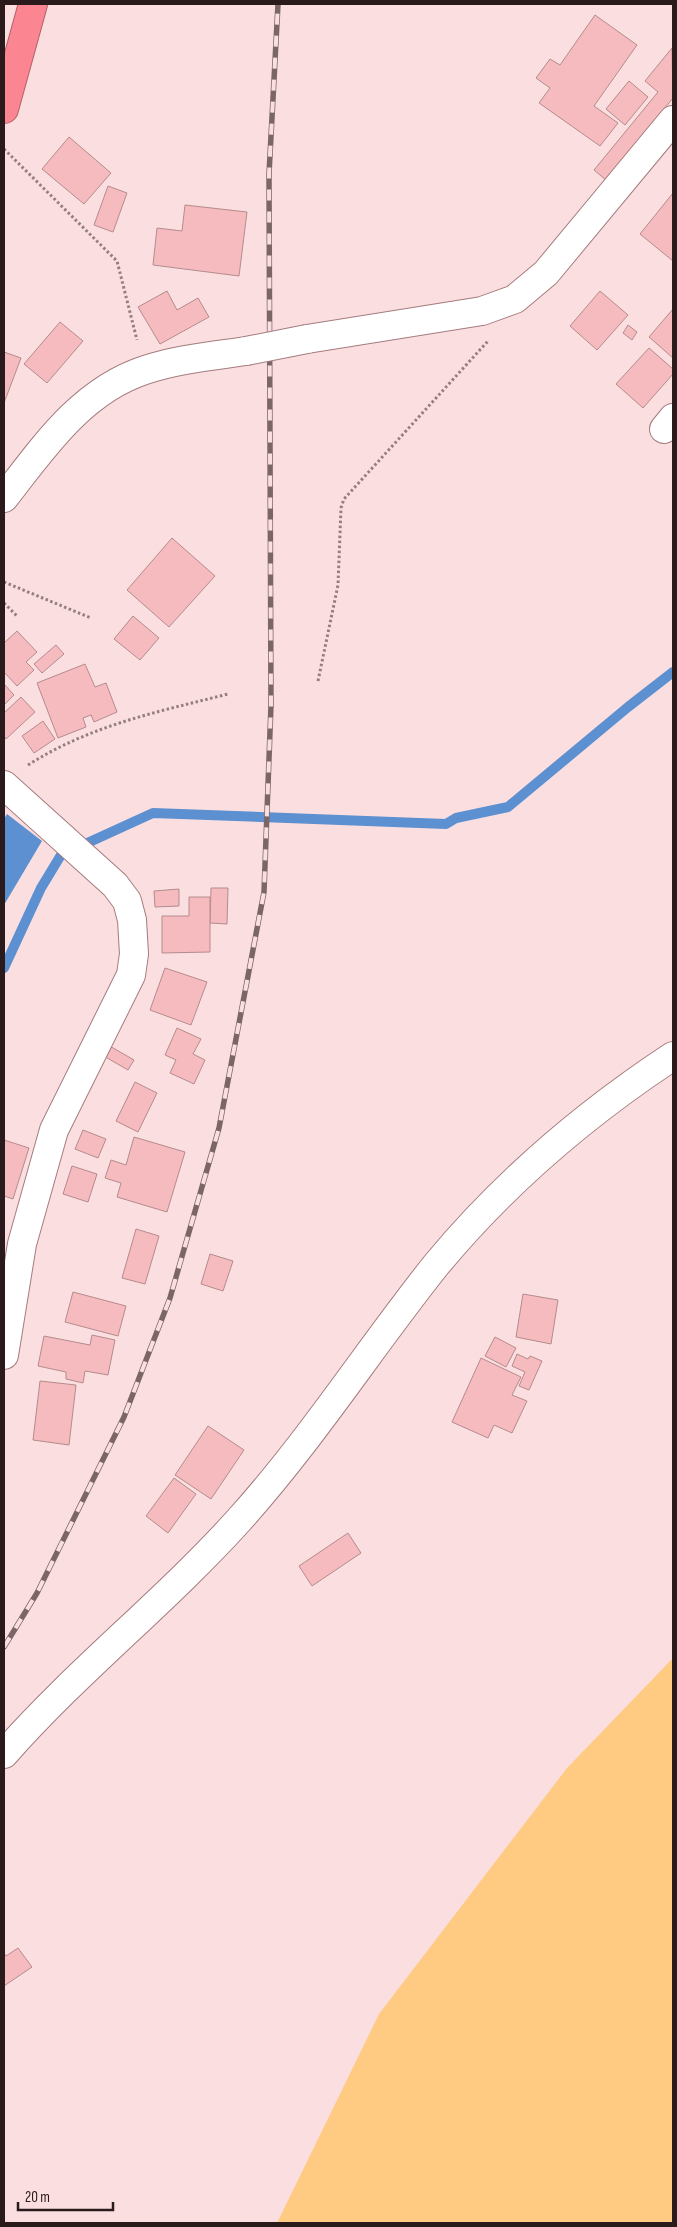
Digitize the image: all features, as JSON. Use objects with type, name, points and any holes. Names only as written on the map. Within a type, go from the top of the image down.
[{"type":"highway","points":[[4,109],[33,4]]},
{"type":"street","points":[[4,498],[67,420],[102,392],[144,370],[185,359],[246,352],[307,339],[482,310],[508,302],[546,273],[673,120]]},
{"type":"street","points":[[4,1355],[22,1244],[54,1130],[131,975],[134,954],[132,920],[127,901],[116,885],[6,786]]},
{"type":"street","points":[[4,1754],[62,1690],[168,1593],[240,1519],[293,1457],[422,1284],[470,1227],[526,1171],[579,1125],[610,1100],[673,1056]]},
{"type":"path","points":[[4,149],[118,261],[144,370]]},
{"type":"path","points":[[318,680],[338,585],[341,508],[344,499],[500,327],[506,317],[508,302]]},
{"type":"path","points":[[4,582],[91,618]]},
{"type":"path","points":[[4,603],[18,617]]},
{"type":"path","points":[[26,766],[49,752],[100,728],[228,694]]},
{"type":"shaded area","points":[[673,1658],[673,2223],[277,2223],[379,2014],[567,1768]]},
{"type":"water","points":[[7,814],[42,841],[4,905],[4,819]]},
{"type":"building","points":[[595,15],[637,45],[594,106],[618,123],[600,146],[539,103],[550,88],[536,78],[550,59],[560,65]]},
{"type":"building","points":[[672,48],[673,98],[606,180],[594,170],[658,92],[645,81]]},
{"type":"building","points":[[629,81],[648,97],[625,125],[606,109]]},
{"type":"building","points":[[69,137],[111,173],[84,204],[42,169]]},
{"type":"building","points":[[108,186],[127,193],[113,232],[94,225]]},
{"type":"building","points":[[673,193],[673,261],[640,234]]},
{"type":"building","points":[[185,205],[247,212],[239,276],[153,265],[157,228],[182,231]]},
{"type":"building","points":[[167,291],[177,310],[198,298],[209,317],[160,344],[138,307]]},
{"type":"building","points":[[600,291],[628,315],[597,350],[570,326]]},
{"type":"building","points":[[673,309],[673,358],[649,337]]},
{"type":"building","points":[[60,322],[83,341],[47,383],[24,364]]},
{"type":"building","points":[[628,325],[637,332],[632,340],[623,333]]},
{"type":"building","points":[[649,348],[673,369],[673,374],[643,408],[616,384]]},
{"type":"building","points":[[4,352],[21,358],[4,403]]},
{"type":"building","points":[[172,538],[215,576],[169,627],[127,590]]},
{"type":"building","points":[[133,616],[159,638],[140,660],[114,639]]},
{"type":"building","points":[[17,631],[37,652],[26,662],[34,670],[17,686],[4,672],[4,643]]},
{"type":"building","points":[[56,645],[64,654],[42,673],[34,664]]},
{"type":"building","points":[[85,664],[95,687],[106,683],[117,712],[94,722],[91,715],[83,718],[86,727],[58,738],[37,683]]},
{"type":"building","points":[[4,684],[14,695],[4,705]]},
{"type":"building","points":[[21,697],[35,712],[6,739],[4,736],[4,713]]},
{"type":"building","points":[[43,721],[55,739],[34,753],[22,736]]},
{"type":"building","points":[[211,888],[228,888],[227,924],[210,923]]},
{"type":"building","points":[[179,889],[179,906],[155,907],[154,891]]},
{"type":"building","points":[[189,897],[210,897],[210,952],[162,953],[162,916],[189,916]]},
{"type":"building","points":[[165,968],[207,982],[191,1025],[150,1010]]},
{"type":"building","points":[[177,1028],[201,1039],[193,1054],[205,1060],[194,1084],[170,1073],[176,1060],[165,1055]]},
{"type":"building","points":[[108,1045],[134,1060],[128,1070],[102,1055]]},
{"type":"building","points":[[135,1082],[157,1093],[138,1132],[116,1121]]},
{"type":"building","points":[[83,1130],[106,1139],[98,1158],[75,1149]]},
{"type":"building","points":[[134,1137],[185,1152],[167,1212],[117,1197],[121,1183],[105,1178],[111,1160],[126,1165]]},
{"type":"building","points":[[4,1140],[29,1148],[13,1199],[4,1196]]},
{"type":"building","points":[[72,1166],[97,1174],[88,1202],[63,1194]]},
{"type":"building","points":[[136,1229],[159,1236],[145,1284],[122,1278]]},
{"type":"building","points":[[210,1254],[233,1261],[223,1291],[201,1284]]},
{"type":"building","points":[[73,1292],[126,1306],[118,1336],[65,1322]]},
{"type":"building","points":[[523,1294],[558,1300],[551,1344],[516,1337]]},
{"type":"building","points":[[92,1335],[115,1340],[108,1375],[85,1371],[83,1383],[66,1379],[66,1372],[38,1366],[44,1336],[90,1345]]},
{"type":"building","points":[[495,1337],[516,1348],[506,1367],[485,1356]]},
{"type":"building","points":[[517,1354],[528,1359],[530,1356],[542,1361],[529,1390],[519,1386],[525,1372],[512,1366]]},
{"type":"building","points":[[481,1358],[521,1377],[512,1395],[527,1401],[512,1433],[494,1425],[488,1438],[452,1422]]},
{"type":"building","points":[[40,1381],[76,1385],[69,1445],[33,1440]]},
{"type":"building","points":[[208,1426],[244,1450],[211,1499],[175,1475]]},
{"type":"building","points":[[174,1478],[196,1494],[168,1533],[146,1516]]},
{"type":"building","points":[[348,1533],[361,1553],[312,1586],[299,1566]]},
{"type":"building","points":[[18,1948],[32,1967],[4,1986],[4,1953],[6,1956]]},
{"type":"waterway","points":[[4,968],[41,888],[61,855],[153,813],[446,824],[456,818],[508,807],[673,672]]},
{"type":"railway","points":[[4,1647],[37,1593],[124,1417],[170,1298],[219,1128],[264,892],[271,705],[269,174],[278,4]]}]
